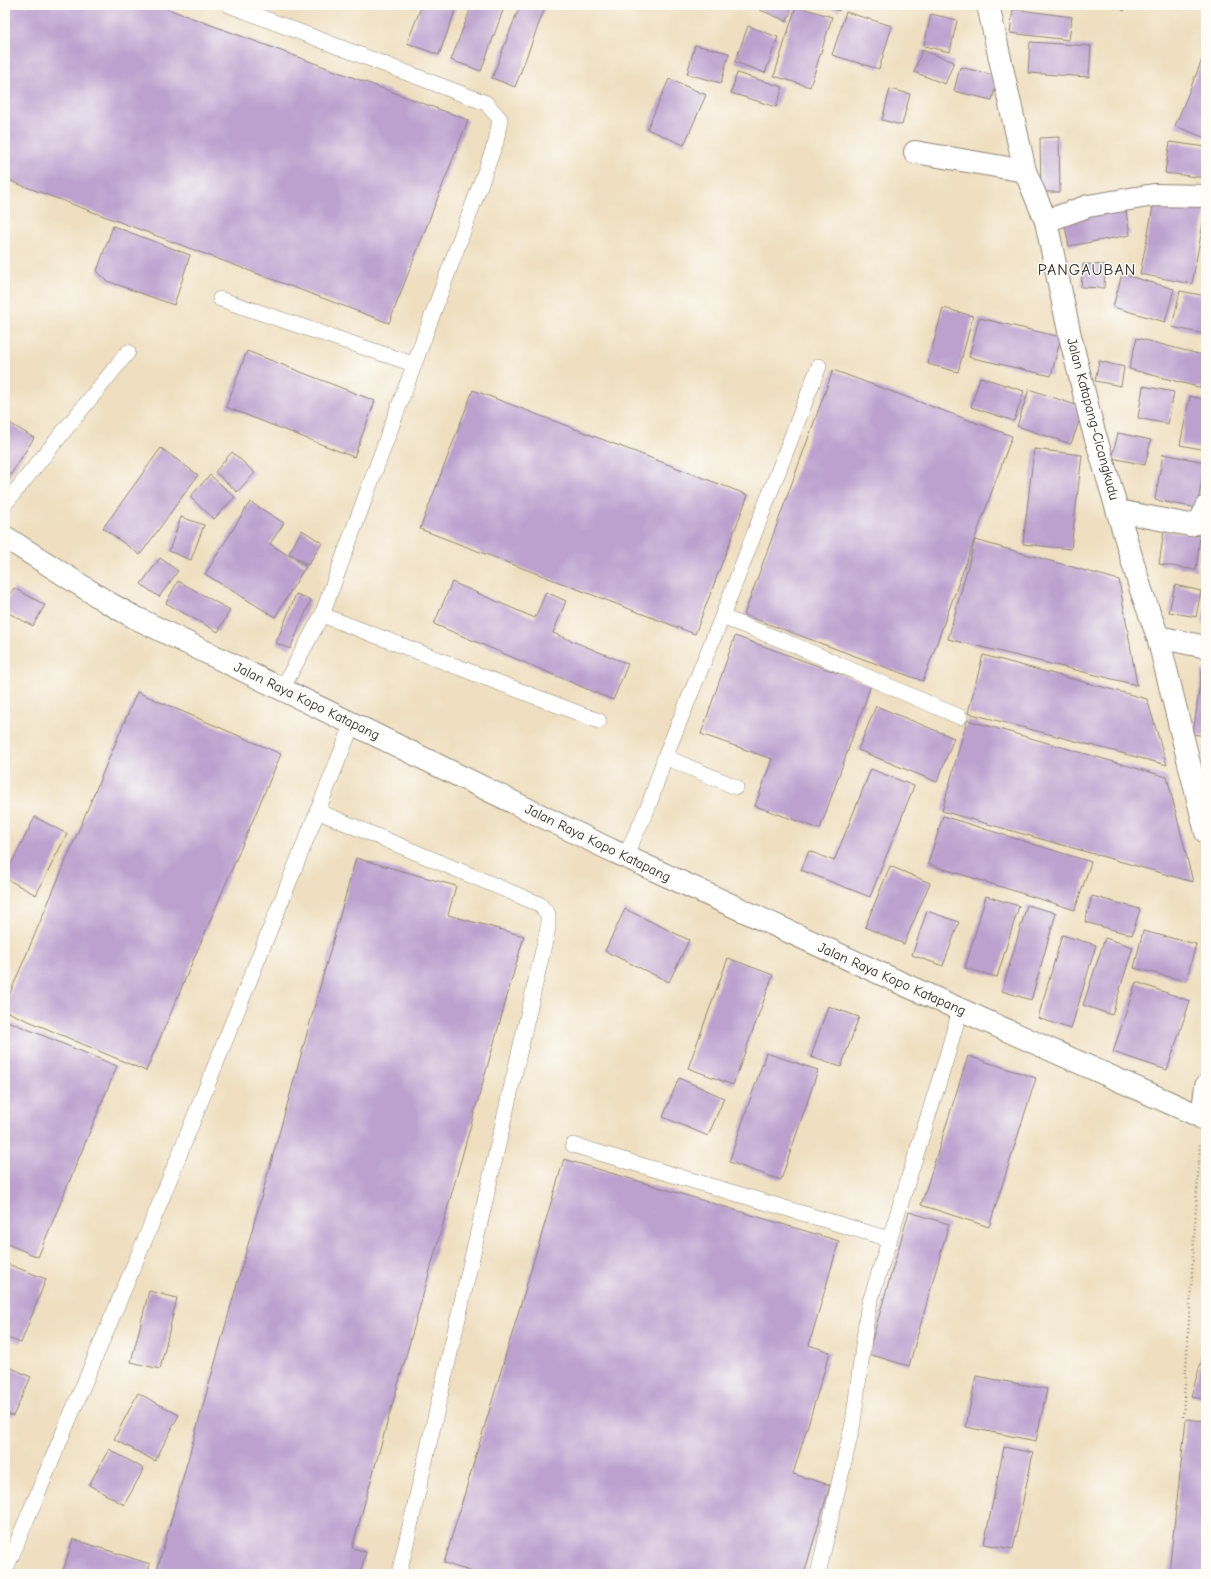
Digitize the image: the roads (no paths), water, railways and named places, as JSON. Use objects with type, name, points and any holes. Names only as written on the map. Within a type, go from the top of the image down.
[{"type":"street","name":"Jalan Katapang-Cicangkudu","points":[[988,5],[1025,171],[1046,221],[1070,336],[1092,425],[1141,590],[1158,637],[1206,832]]},
{"type":"street","points":[[916,152],[1025,171]]},
{"type":"street","points":[[1046,221],[1088,206],[1154,195],[1206,196]]},
{"type":"street","points":[[1118,511],[1190,525],[1197,523],[1202,518],[1206,507]]},
{"type":"street","name":"Jalan Raya Kopo Katapang","points":[[5,537],[114,606],[625,857],[960,1010],[1204,1118]]},
{"type":"street","points":[[1158,637],[1206,646]]},
{"type":"street","points":[[1204,1118],[1206,1086]]},
{"type":"lane","points":[[229,5],[486,103],[500,119],[496,142],[413,364],[322,615],[282,689]]},
{"type":"lane","points":[[220,299],[413,364]]},
{"type":"lane","points":[[5,504],[128,352]]},
{"type":"lane","points":[[625,857],[648,804],[665,757],[722,617],[819,366]]},
{"type":"lane","points":[[322,615],[599,721]]},
{"type":"lane","points":[[722,617],[960,716]]},
{"type":"lane","points":[[5,1571],[151,1225],[353,723]]},
{"type":"lane","points":[[665,757],[736,786]]},
{"type":"lane","points":[[317,811],[538,904],[548,914],[548,928],[399,1574]]},
{"type":"lane","points":[[818,1574],[853,1423],[868,1308],[960,1010]]},
{"type":"lane","points":[[573,1145],[889,1239]]},
{"type":"district","name":"PANGAUBAN","points":[[1087,270]]}]
